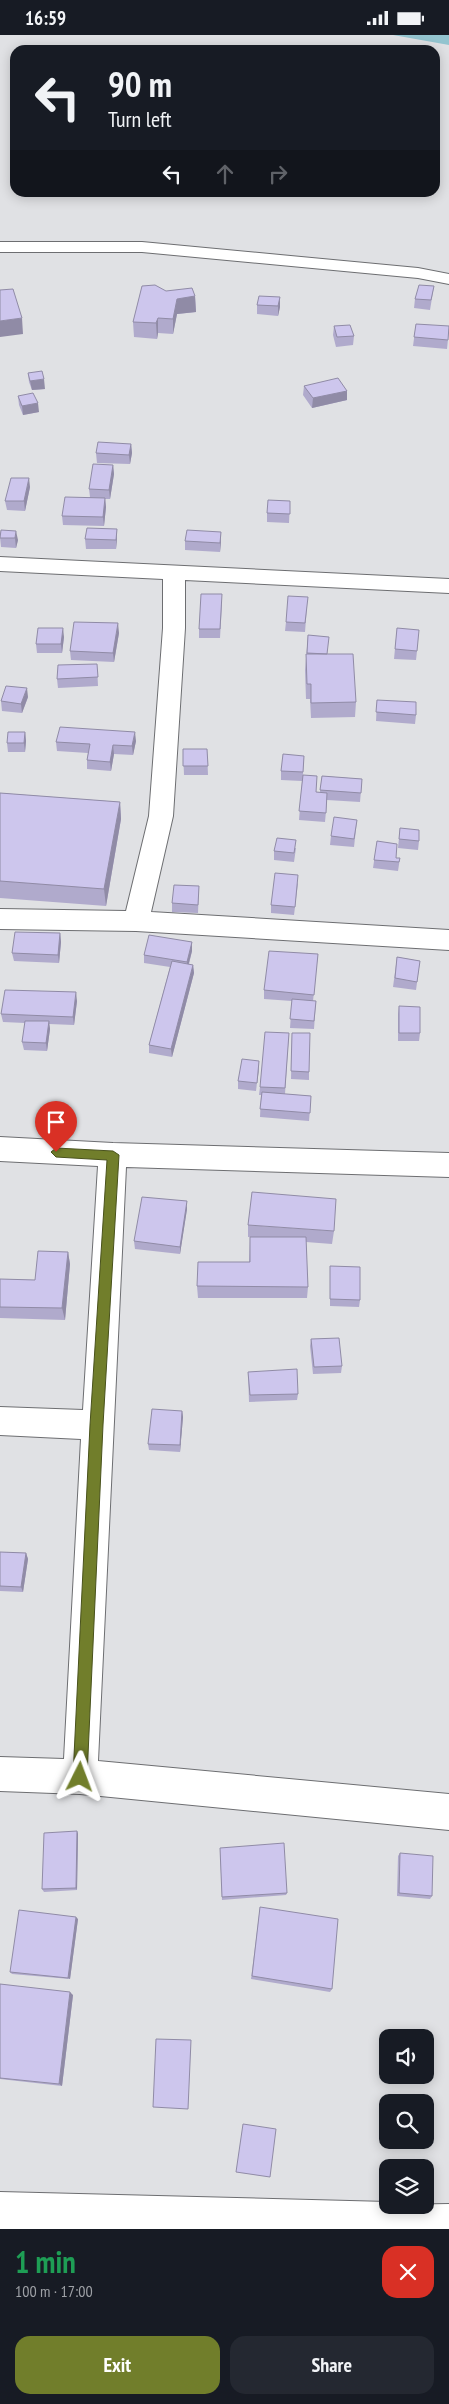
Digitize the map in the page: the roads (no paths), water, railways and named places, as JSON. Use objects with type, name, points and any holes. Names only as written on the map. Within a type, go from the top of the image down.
[{"type":"street","points":[[0,247],[142,247],[418,273],[449,279]]},
{"type":"street","points":[[0,565],[449,586]]},
{"type":"street","points":[[136,921],[161,816],[174,628],[174,574]]},
{"type":"street","points":[[0,919],[136,921],[449,940]]},
{"type":"street","points":[[0,1149],[113,1155],[449,1165]]},
{"type":"street","points":[[80,1777],[97,1425],[113,1155]]},
{"type":"street","points":[[0,1421],[97,1425]]},
{"type":"street","points":[[0,1774],[80,1777],[449,1812]]},
{"type":"street","points":[[0,2212],[449,2224]]},
{"type":"water","points":[[393,35],[449,35],[449,45]]}]
